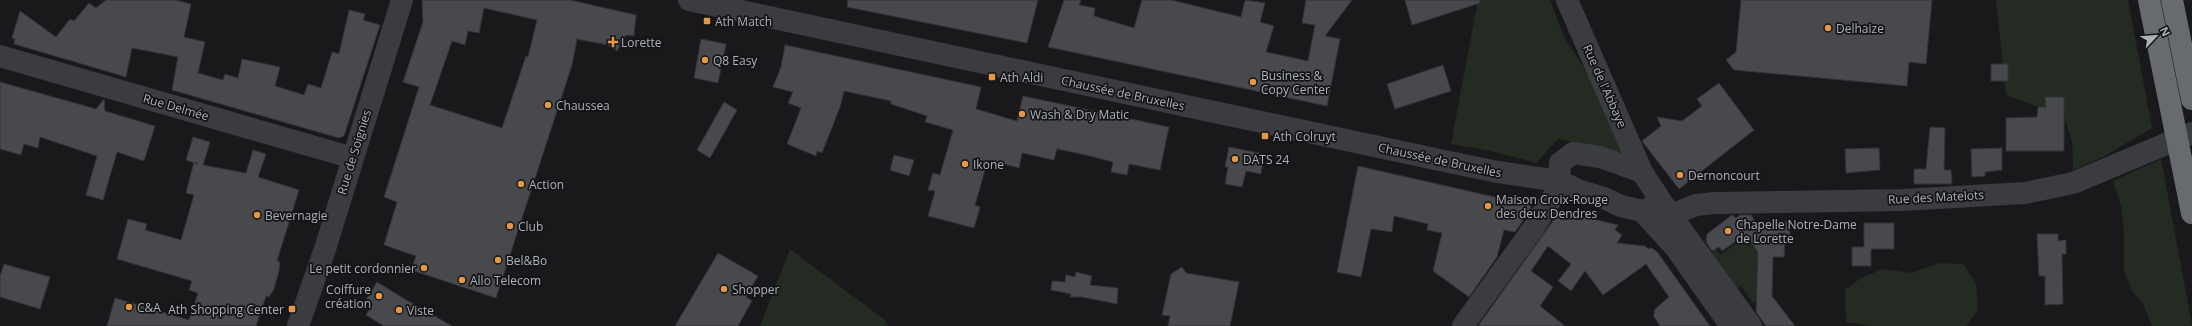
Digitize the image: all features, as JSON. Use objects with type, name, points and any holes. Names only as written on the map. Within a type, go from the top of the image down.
[{"type":"highway","points":[[2149,0],[2192,213]]},
{"type":"highway","points":[[2172,0],[2192,99]]},
{"type":"street","name":"Rue de Soignies","points":[[298,326],[306,307],[402,0]]},
{"type":"street","name":"Chaussée de Bruxelles","points":[[688,0],[1449,162],[1498,172],[1561,182],[1621,206],[1650,204]]},
{"type":"street","name":"Rue de l'Abbaye","points":[[1567,0],[1620,118],[1642,172]]},
{"type":"street","name":"Rue Delmée","points":[[0,56],[353,158]]},
{"type":"street","name":"Rue des Matelots","points":[[1671,215],[1696,205],[1714,203],[1903,200],[2025,193],[2073,183],[2192,133]]},
{"type":"street","points":[[1463,326],[1535,226],[1561,182],[1560,163],[1573,153],[1600,157],[1642,172],[1650,204],[1675,247],[1731,326]]},
{"type":"street","points":[[1650,204],[1671,215],[1751,326]]},
{"type":"shaded area","points":[[1478,0],[1550,0],[1564,37],[1600,93],[1623,153],[1558,139],[1536,163],[1491,151],[1451,144]]},
{"type":"shaded area","points":[[1996,0],[2128,0],[2152,128],[2103,157],[2073,170],[2072,141],[2064,116],[2006,95]]},
{"type":"shaded area","points":[[2161,159],[2192,326],[2152,326],[2142,301],[2133,293],[2124,271],[2124,232],[2121,206],[2113,181]]},
{"type":"shaded area","points":[[1749,234],[1759,235],[1759,299],[1753,303],[1741,286],[1737,289],[1711,254],[1716,249],[1720,255]]},
{"type":"shaded area","points":[[790,249],[885,320],[888,326],[760,326]]},
{"type":"shaded area","points":[[1940,263],[1963,264],[1976,283],[1978,309],[1967,326],[1871,326],[1846,322],[1845,290],[1861,278],[1883,269],[1911,273]]},
{"type":"building","points":[[106,0],[175,0],[191,4],[184,37],[205,42],[198,73],[223,80],[225,74],[238,78],[242,59],[280,67],[275,86],[304,95],[308,84],[321,88],[332,52],[339,54],[349,10],[365,14],[363,20],[380,25],[344,136],[339,138],[172,90],[178,57],[132,48],[126,77],[14,44],[15,39],[12,38],[20,11],[56,37],[70,19],[74,21],[89,3],[96,8]]},
{"type":"building","points":[[422,0],[570,0],[636,15],[634,36],[626,35],[617,51],[608,45],[577,39],[572,65],[496,298],[411,270],[416,256],[384,245],[397,202],[384,197],[419,87],[403,82],[423,22]],"holes":[[[484,8],[537,20],[528,57],[526,56],[502,128],[430,105],[452,41],[465,45],[468,31],[479,33]]]},
{"type":"building","points":[[848,0],[1038,0],[1027,43],[847,7]]},
{"type":"building","points":[[1064,0],[1081,0],[1079,5],[1095,8],[1094,16],[1134,28],[1142,0],[1171,0],[1241,17],[1245,0],[1265,3],[1260,22],[1274,26],[1266,52],[1308,61],[1315,25],[1302,23],[1306,0],[1352,0],[1325,36],[1340,39],[1327,106],[1048,47]]},
{"type":"building","points":[[1405,0],[1480,0],[1480,3],[1412,25]]},
{"type":"building","name":"Delhaize","points":[[1741,0],[1932,0],[1926,64],[1909,62],[1907,86],[1734,70],[1726,60],[1736,52]]},
{"type":"building","points":[[701,39],[726,44],[718,83],[694,78]]},
{"type":"building","points":[[785,45],[981,87],[976,109],[1017,121],[1023,96],[1169,127],[1160,170],[1129,164],[1127,175],[1111,172],[1113,162],[1086,155],[1057,149],[1054,160],[1022,153],[1019,168],[988,160],[975,205],[980,207],[974,228],[928,216],[935,191],[928,190],[933,173],[940,175],[953,130],[925,122],[927,116],[891,104],[891,101],[844,91],[840,107],[822,153],[817,151],[816,156],[787,144],[801,108],[788,103],[793,92],[773,87],[781,67]]},
{"type":"building","points":[[1991,64],[2008,64],[2008,81],[1991,81]]},
{"type":"building","points":[[1443,65],[1451,91],[1395,109],[1387,84]]},
{"type":"building","points":[[0,82],[96,109],[104,99],[105,111],[155,126],[144,161],[117,152],[103,200],[86,195],[97,156],[40,137],[38,148],[24,144],[21,155],[0,149]]},
{"type":"building","points":[[1719,83],[1754,130],[1679,189],[1642,141],[1661,126],[1657,117],[1682,121],[1702,106],[1697,99]]},
{"type":"building","points":[[2045,97],[2064,97],[2064,151],[2006,151],[2006,118],[2037,117],[2038,107],[2046,107]]},
{"type":"building","points":[[724,102],[737,110],[710,158],[697,150]]},
{"type":"building","points":[[1930,127],[1945,128],[1944,170],[1951,170],[1952,184],[1914,184],[1914,169],[1926,169]]},
{"type":"building","points":[[193,137],[210,142],[203,165],[246,173],[253,150],[266,154],[258,177],[299,190],[277,261],[280,262],[274,289],[269,297],[266,296],[256,326],[107,326],[115,298],[189,320],[198,293],[189,290],[192,281],[117,259],[128,219],[147,224],[145,230],[181,240],[194,195],[186,193],[194,163],[186,160]]},
{"type":"building","points":[[1229,147],[1264,154],[1261,174],[1246,171],[1242,187],[1225,184],[1228,167],[1225,167]]},
{"type":"building","points":[[1879,148],[1880,170],[1846,173],[1845,149]]},
{"type":"building","points":[[2002,148],[2002,170],[1985,172],[1985,176],[1972,177],[1971,149]]},
{"type":"building","points":[[894,155],[914,160],[909,176],[890,170]]},
{"type":"building","points":[[1358,166],[1530,205],[1531,209],[1515,232],[1504,230],[1497,257],[1469,297],[1433,271],[1442,233],[1427,230],[1428,224],[1394,216],[1392,232],[1371,229],[1361,277],[1337,272]]},
{"type":"building","points":[[1560,211],[1618,225],[1615,230],[1622,235],[1617,243],[1645,246],[1648,249],[1652,248],[1658,253],[1710,326],[1660,326],[1653,315],[1655,313],[1654,310],[1669,297],[1646,264],[1603,295],[1585,271],[1571,291],[1558,281],[1571,264],[1548,246],[1531,271],[1553,287],[1540,306],[1565,326],[1478,326]]},
{"type":"building","points":[[1732,215],[1736,218],[1740,215],[1751,215],[1756,222],[1790,222],[1790,241],[1785,241],[1784,257],[1773,257],[1772,296],[1795,326],[1766,326],[1756,312],[1758,252],[1746,234],[1722,251],[1719,247],[1712,251],[1706,242],[1707,234]]},
{"type":"building","points":[[1864,223],[1894,223],[1894,249],[1871,249],[1871,266],[1852,266],[1852,247],[1864,247]]},
{"type":"building","points":[[2037,234],[2058,234],[2058,241],[2066,240],[2066,254],[2062,254],[2063,304],[2045,305],[2045,276],[2039,276]]},
{"type":"building","points":[[718,253],[758,276],[746,297],[752,301],[738,326],[675,326]]},
{"type":"building","points":[[4,264],[50,277],[40,309],[0,297],[0,276]]},
{"type":"building","points":[[1182,267],[1186,273],[1239,282],[1230,326],[1168,326],[1170,316],[1162,315],[1171,274]]},
{"type":"building","points":[[1076,272],[1092,276],[1090,285],[1118,288],[1117,304],[1082,297],[1070,297],[1071,294],[1051,290],[1052,281],[1065,282],[1066,275],[1075,277]]},
{"type":"building","points":[[377,282],[452,326],[384,326],[366,315],[373,304],[366,300]]},
{"type":"place","name":"Ath Match","points":[[707,21]]},
{"type":"place","name":"Delhaize","points":[[1828,28]]},
{"type":"place","name":"Lorette","points":[[613,42]]},
{"type":"place","name":"Q8 Easy","points":[[705,60]]},
{"type":"place","name":"Ath Aldi","points":[[992,77]]},
{"type":"place","name":"Business & Copy Center","points":[[1253,82]]},
{"type":"place","name":"Chaussea","points":[[548,105]]},
{"type":"place","name":"Wash & Dry Matic","points":[[1022,114]]},
{"type":"place","name":"Ath Colruyt","points":[[1265,136]]},
{"type":"place","name":"DATS 24","points":[[1235,159]]},
{"type":"place","name":"Ikone","points":[[965,164]]},
{"type":"place","name":"Dernoncourt","points":[[1680,175]]},
{"type":"place","name":"Action","points":[[521,184]]},
{"type":"place","name":"Maison Croix-Rouge des deux Dendres","points":[[1488,206]]},
{"type":"place","name":"Bevernagie","points":[[257,215]]},
{"type":"place","name":"Club","points":[[510,226]]},
{"type":"place","name":"Chapelle Notre-Dame de Lorette","points":[[1728,231]]},
{"type":"place","name":"Bel&Bo","points":[[498,260]]},
{"type":"place","name":"Le petit cordonnier","points":[[424,268]]},
{"type":"place","name":"Allo Telecom","points":[[462,280]]},
{"type":"place","name":"Shopper","points":[[724,289]]},
{"type":"place","name":"Coiffure création","points":[[379,296]]},
{"type":"place","name":"C&A","points":[[129,307]]},
{"type":"place","name":"Ath Shopping Center","points":[[292,309]]},
{"type":"place","name":"Viste","points":[[399,310]]}]
